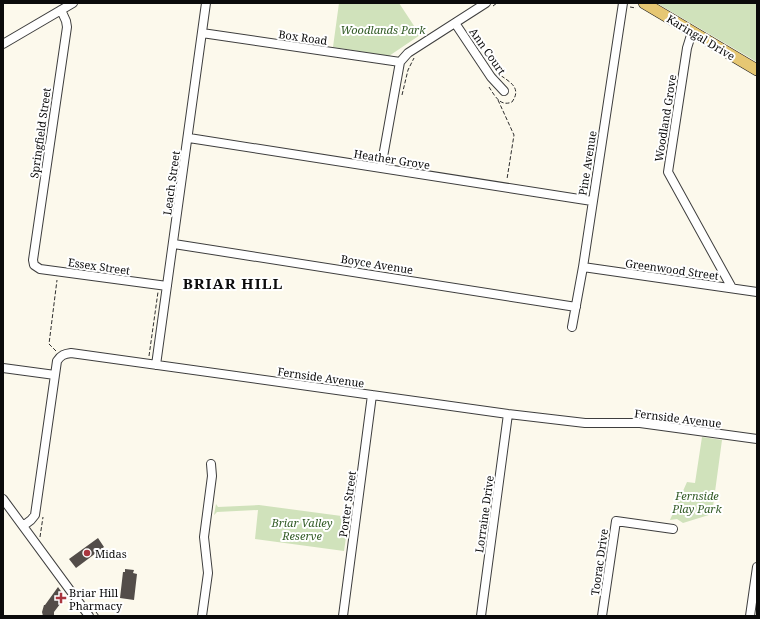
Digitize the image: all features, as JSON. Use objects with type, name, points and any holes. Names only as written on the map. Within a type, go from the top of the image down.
[{"type":"main road","name":"Karingal Drive","points":[[644,3],[757,70]]},
{"type":"street","points":[[3,44],[73,3]]},
{"type":"street","name":"Leach Street","points":[[157,361],[206,3]]},
{"type":"street","name":"Pine Avenue","points":[[572,327],[583,267],[623,3]]},
{"type":"street","points":[[381,168],[400,62],[408,53],[484,5]]},
{"type":"street","name":"Springfield Street","points":[[33,260],[67,27],[61,10]]},
{"type":"street","name":"Ann Court","points":[[455,24],[491,77],[504,91]]},
{"type":"street","name":"Woodland Grove","points":[[692,32],[687,48],[668,172],[732,288]]},
{"type":"street","name":"Box Road","points":[[202,33],[400,62]]},
{"type":"street","name":"Heather Grove","points":[[188,138],[592,201]]},
{"type":"street","name":"Boyce Avenue","points":[[174,244],[576,307]]},
{"type":"street","name":"Essex Street","points":[[33,260],[34,265],[40,269],[167,286]]},
{"type":"street","name":"Greenwood Street","points":[[583,267],[757,292]]},
{"type":"street","name":"Fernside Avenue","points":[[23,526],[35,515],[57,361],[61,355],[65,353],[157,361],[372,395],[508,414],[585,423],[640,423],[757,439]]},
{"type":"street","points":[[3,368],[55,375]]},
{"type":"street","name":"Porter Street","points":[[343,616],[372,395]]},
{"type":"street","name":"Lorraine Drive","points":[[481,616],[508,414]]},
{"type":"street","points":[[202,616],[208,573],[204,537],[212,476],[211,464]]},
{"type":"street","points":[[3,499],[89,616]]},
{"type":"street","name":"Toorac Drive","points":[[602,616],[616,521],[673,529]]},
{"type":"street","points":[[750,616],[754,607],[757,567]]},
{"type":"path","points":[[484,5],[497,3]]},
{"type":"path","points":[[402,96],[410,64],[418,55]]},
{"type":"path","points":[[497,72],[514,86],[516,94],[512,102],[505,104],[498,99]]},
{"type":"path","points":[[488,85],[498,99],[514,135],[505,188]]},
{"type":"path","points":[[55,355],[58,352],[49,344],[58,271]]},
{"type":"path","points":[[146,358],[157,361]]},
{"type":"path","points":[[40,538],[43,518]]},
{"type":"green space","name":"Woodlands Park","points":[[339,3],[399,3],[420,35],[389,56],[333,47]]},
{"type":"green space","points":[[656,3],[757,3],[757,62],[660,5]]},
{"type":"green space","name":"Fernside Play Park","points":[[702,437],[722,440],[712,514],[683,523],[677,519],[670,520],[687,482],[695,483]]},
{"type":"green space","name":"Briar Valley Reserve","points":[[216,504],[218,507],[259,505],[349,517],[344,551],[255,539],[258,510],[217,512],[214,515]]},
{"type":"building","name":"Midas","points":[[98,538],[104,547],[76,568],[69,559]]},
{"type":"building","points":[[125,569],[134,570],[133,573],[137,574],[134,600],[120,598],[123,572],[125,572]]},
{"type":"building","points":[[58,587],[63,594],[63,600],[54,612],[54,616],[43,616],[42,612],[44,605]]},
{"type":"place","name":"Midas","points":[[87,553]]},
{"type":"place","name":"Briar Hill Pharmacy","points":[[61,598]]},
{"type":"district","name":"BRIAR HILL","points":[[233,283]]}]
